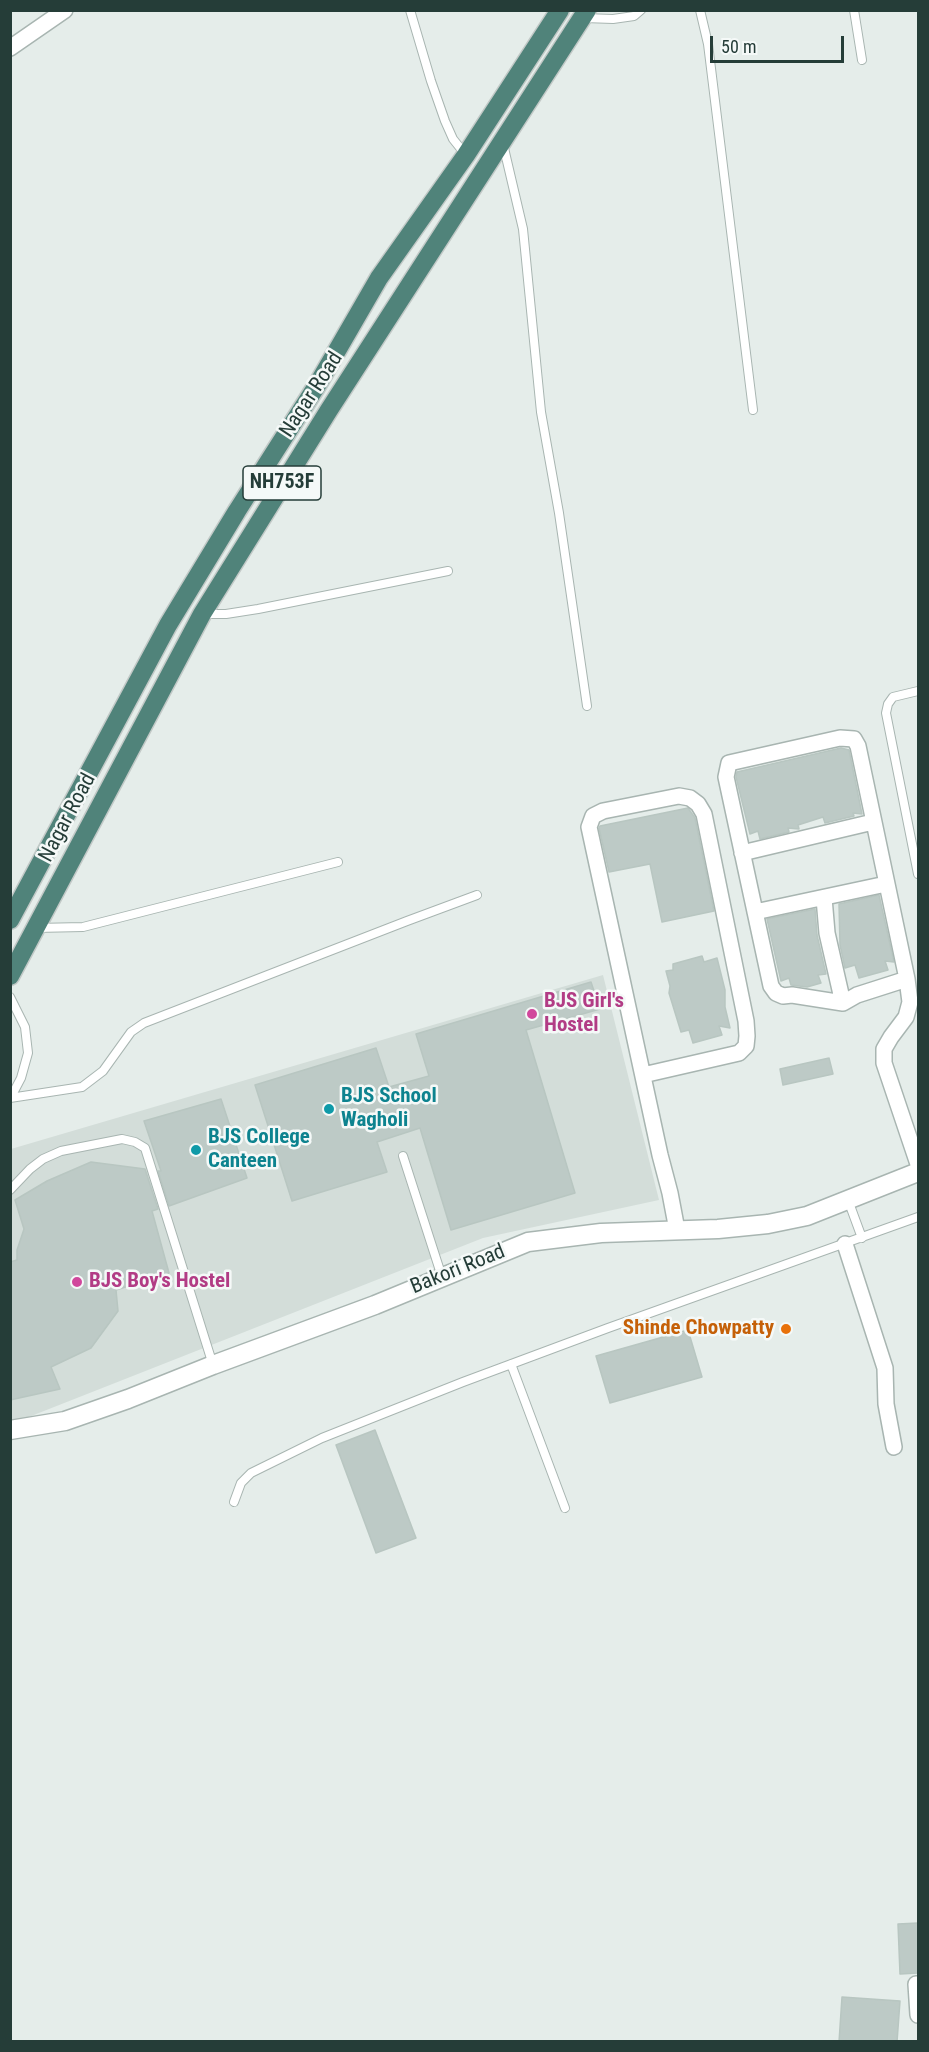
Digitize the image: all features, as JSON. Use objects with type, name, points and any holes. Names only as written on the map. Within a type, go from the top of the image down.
[{"type":"highway","name":"Nagar Road","points":[[10,920],[168,625],[316,387],[379,278],[466,155],[560,10]]},
{"type":"highway","name":"Nagar Road","points":[[10,976],[202,615],[263,513],[585,14]]},
{"type":"street","points":[[10,48],[65,10]]},
{"type":"street","points":[[907,979],[856,995],[843,1003],[792,995],[783,996],[776,993],[771,986],[726,777],[729,764],[736,760],[840,738],[854,740],[858,746],[907,979],[910,1002],[906,1017],[884,1049],[884,1063],[918,1164]]},
{"type":"street","points":[[643,1075],[739,1053],[746,1046],[744,1009],[704,814],[698,804],[690,798],[679,796],[603,811],[593,816],[589,827],[676,1230]]},
{"type":"street","points":[[742,853],[873,822]]},
{"type":"street","points":[[755,912],[886,884]]},
{"type":"street","points":[[824,898],[827,933],[843,1003]]},
{"type":"street","name":"Bakori Road","points":[[10,1430],[65,1421],[128,1399],[375,1305],[528,1242],[601,1233],[768,1224],[807,1216],[918,1172]]},
{"type":"street","points":[[845,1244],[885,1368],[886,1404],[894,1447]]},
{"type":"street","points":[[918,1984],[916,1983],[918,2015]]},
{"type":"lane","points":[[410,10],[430,81],[445,122],[453,139],[466,155]]},
{"type":"lane","points":[[585,14],[613,19],[634,16],[640,10]]},
{"type":"lane","points":[[700,10],[708,44],[753,410]]},
{"type":"lane","points":[[854,10],[862,60]]},
{"type":"lane","points":[[502,142],[523,229],[541,412],[560,513],[588,706]]},
{"type":"lane","points":[[202,615],[258,609],[448,570]]},
{"type":"lane","points":[[918,691],[893,697],[886,713],[918,874]]},
{"type":"lane","points":[[36,928],[83,927],[338,862]]},
{"type":"lane","points":[[11,1097],[82,1088],[103,1071],[131,1032],[144,1023],[477,895]]},
{"type":"lane","points":[[10,997],[25,1027],[28,1053],[21,1078],[11,1097]]},
{"type":"lane","points":[[10,1190],[43,1159],[61,1151],[123,1139],[145,1148],[213,1365]]},
{"type":"lane","points":[[403,1156],[442,1277]]},
{"type":"lane","points":[[848,1200],[862,1238]]},
{"type":"lane","points":[[234,1503],[241,1483],[250,1473],[322,1438],[511,1364],[918,1217]]},
{"type":"lane","points":[[511,1364],[565,1508]]},
{"type":"shaded area","points":[[603,975],[659,1200],[483,1238],[16,1422],[11,1421],[11,1149]]},
{"type":"building","points":[[841,748],[849,750],[862,814],[853,813],[854,816],[825,823],[823,817],[798,825],[799,829],[788,828],[789,832],[760,839],[758,831],[750,834],[736,777],[737,772]]},
{"type":"building","points":[[688,808],[695,818],[714,911],[662,922],[650,864],[609,872],[599,828]]},
{"type":"building","points":[[879,895],[894,962],[885,961],[888,970],[859,978],[855,965],[845,968],[840,945],[839,904]]},
{"type":"building","points":[[815,909],[817,935],[826,974],[818,975],[821,983],[807,987],[791,985],[789,978],[781,981],[767,919]]},
{"type":"building","points":[[702,956],[704,962],[717,958],[725,990],[725,1007],[730,1028],[719,1026],[722,1035],[693,1043],[689,1030],[681,1032],[669,993],[670,986],[666,971],[673,970],[673,964]]},
{"type":"building","points":[[591,982],[600,1009],[526,1030],[575,1193],[451,1230],[420,1128],[377,1142],[387,1172],[292,1201],[255,1085],[376,1048],[389,1087],[429,1076],[416,1034]]},
{"type":"building","points":[[829,1058],[833,1074],[783,1085],[780,1069]]},
{"type":"building","name":"BJS College Canteen","points":[[221,1099],[247,1178],[169,1206],[158,1171],[161,1171],[144,1121]]},
{"type":"building","name":"BJS Boy's Hostel","points":[[91,1162],[145,1169],[158,1209],[152,1211],[169,1273],[116,1290],[118,1311],[91,1348],[51,1367],[60,1389],[10,1400],[10,1262],[17,1260],[17,1250],[24,1229],[15,1200],[47,1181]]},
{"type":"building","points":[[688,1330],[702,1377],[610,1403],[596,1356]]},
{"type":"building","points":[[375,1430],[416,1538],[376,1553],[336,1445]]},
{"type":"building","points":[[918,1923],[918,1973],[900,1974],[898,1924]]},
{"type":"building","points":[[842,1997],[900,2001],[897,2042],[839,2042]]},
{"type":"place","name":"BJS Girl's Hostel","points":[[532,1014]]},
{"type":"place","name":"BJS School Wagholi","points":[[329,1109]]},
{"type":"place","name":"BJS College Canteen","points":[[196,1150]]},
{"type":"place","name":"BJS Boy's Hostel","points":[[77,1282]]},
{"type":"place","name":"Shinde Chowpatty","points":[[786,1329]]}]
